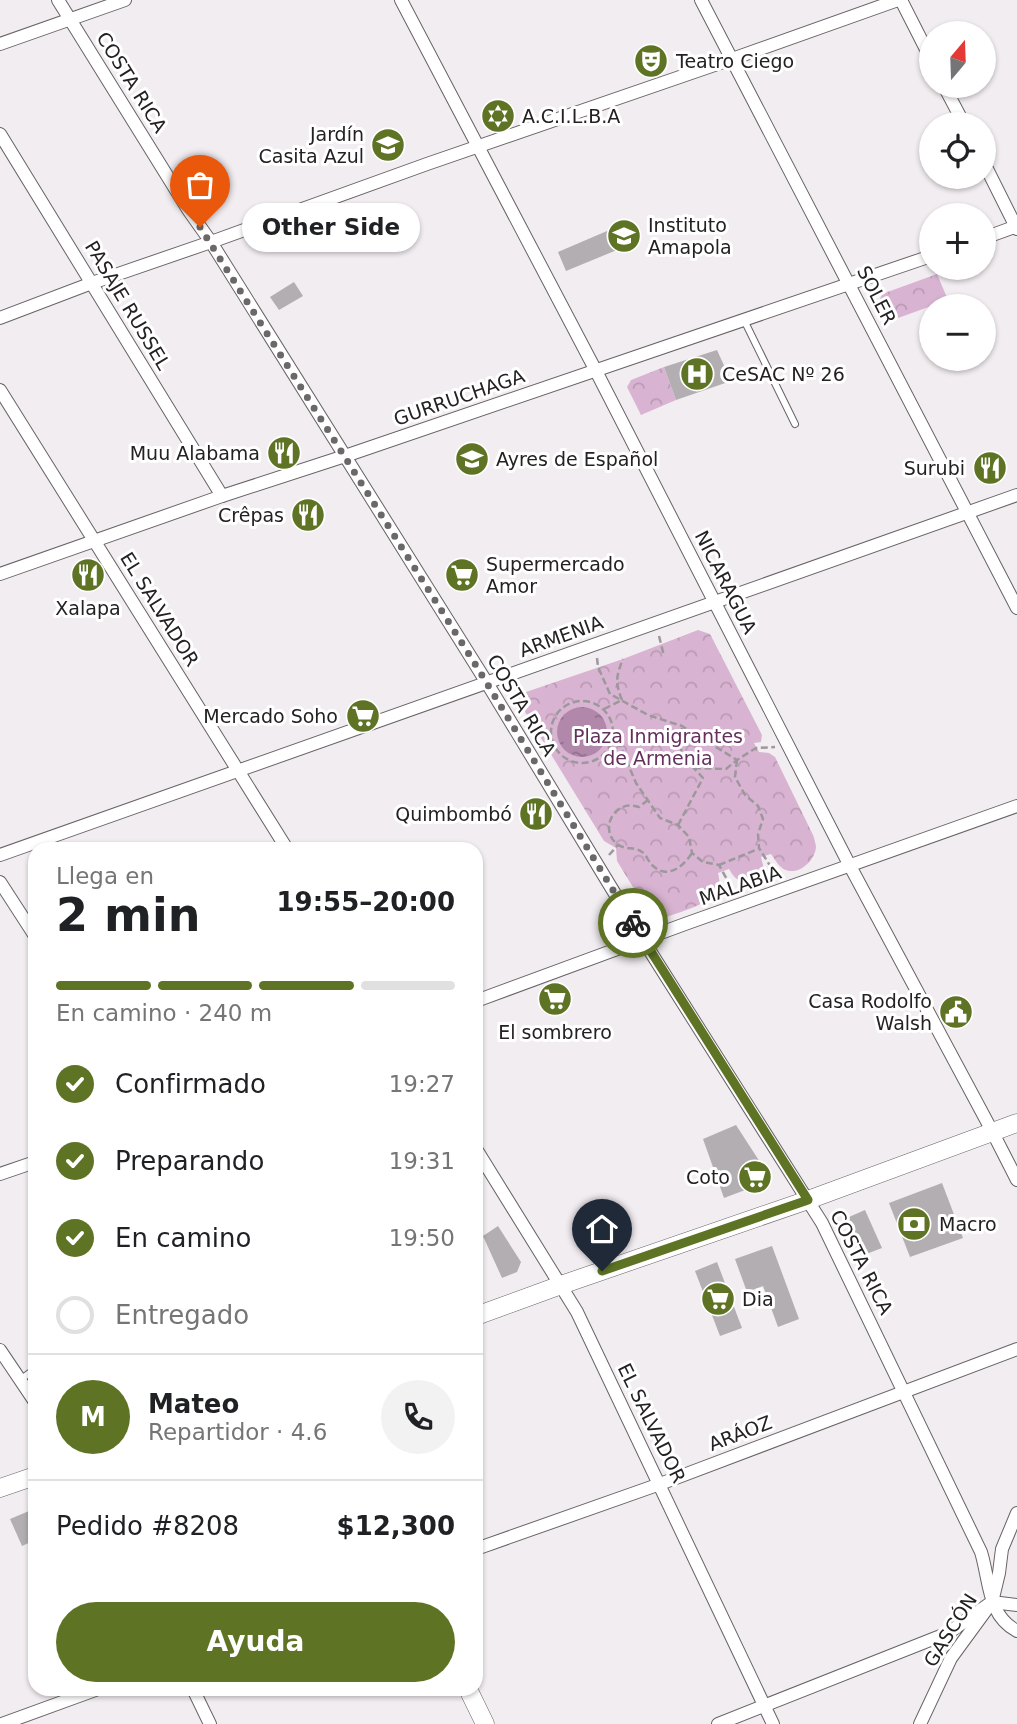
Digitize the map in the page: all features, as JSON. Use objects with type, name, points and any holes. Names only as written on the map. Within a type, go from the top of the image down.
[{"type":"main road","points":[[483,1313],[808,1200],[1017,1123]]},
{"type":"main road","points":[[0,1488],[28,1478]]},
{"type":"main road","points":[[471,1696],[485,1724]]},
{"type":"street","name":"COSTA RICA","points":[[58,0],[822,1223],[981,1552],[992,1602],[1004,1622],[1017,1631]]},
{"type":"street","points":[[0,44],[125,0]]},
{"type":"street","name":"NICARAGUA","points":[[401,0],[596,371],[850,866],[1017,1180]]},
{"type":"street","name":"SOLER","points":[[701,0],[1017,608]]},
{"type":"street","points":[[0,318],[415,168],[900,0],[919,36]]},
{"type":"street","name":"PASAJE RUSSEL","points":[[0,134],[222,496]]},
{"type":"street","points":[[996,187],[1016,227],[996,234]]},
{"type":"street","name":"GURRUCHAGA","points":[[0,574],[222,496],[919,260]]},
{"type":"street","name":"EL SALVADOR","points":[[0,390],[283,842]]},
{"type":"street","name":"ARMENIA","points":[[37,842],[1017,495]]},
{"type":"street","name":"MALABIA","points":[[483,998],[1017,806]]},
{"type":"street","name":"ARMENIA","points":[[0,855],[28,845]]},
{"type":"street","points":[[0,882],[28,925]]},
{"type":"street","name":"EL SALVADOR","points":[[483,1160],[577,1312],[773,1724]]},
{"type":"street","points":[[0,1174],[28,1164]]},
{"type":"street","points":[[0,1349],[28,1392]]},
{"type":"street","name":"ARÁOZ","points":[[483,1547],[660,1484],[1017,1349]]},
{"type":"street","name":"GASCÓN","points":[[920,1724],[951,1657],[992,1602],[1002,1549],[1017,1513]]},
{"type":"street","points":[[718,1724],[948,1633],[992,1602],[1017,1605]]},
{"type":"street","points":[[2,1724],[79,1696]]},
{"type":"street","points":[[196,1696],[210,1724]]},
{"type":"lane","points":[[744,320],[795,424]]},
{"type":"lane","points":[[20,1380],[28,1374]]},
{"type":"path","points":[[658,622],[664,656]]},
{"type":"path","points":[[595,645],[598,667],[610,694],[648,715],[682,726],[737,760]]},
{"type":"path","points":[[622,700],[616,687],[617,673],[623,659]]},
{"type":"path","points":[[614,731],[606,754],[595,761],[583,763],[571,761],[561,755],[553,745],[551,733],[552,720],[559,710],[569,703],[581,700],[594,702],[604,709],[611,719],[636,783],[660,818],[678,825],[689,838],[692,853],[702,862],[719,865],[759,848]]},
{"type":"path","points":[[604,709],[622,700]]},
{"type":"path","points":[[678,825],[702,778],[681,754],[682,726]]},
{"type":"path","points":[[547,748],[553,745]]},
{"type":"path","points":[[693,768],[726,769],[756,748]]},
{"type":"path","points":[[737,760],[735,777],[745,795],[758,806],[763,819],[758,834],[759,848],[785,890]]},
{"type":"path","points":[[648,800],[639,807],[622,807],[610,818],[609,833],[617,847],[642,852],[654,867],[662,871],[672,871],[680,867],[692,853]]},
{"type":"path","points":[[719,865],[742,905]]},
{"type":"green space","points":[[920,280],[940,280],[945,294],[919,294],[919,310],[887,322],[879,302],[882,294]]},
{"type":"green space","points":[[664,367],[676,400],[641,415],[627,387],[631,380]]},
{"type":"green space","name":"Plaza Inmigrantes de Armenia","points":[[698,630],[710,634],[762,735],[761,742],[754,743],[759,752],[775,757],[813,835],[816,847],[812,858],[799,870],[787,871],[771,854],[761,857],[763,872],[759,878],[752,881],[739,880],[729,869],[718,873],[720,888],[711,899],[657,919],[650,915],[617,861],[616,848],[604,841],[519,702],[519,696]]},
{"type":"water","points":[[582,707],[599,715],[607,732],[599,749],[582,757],[565,749],[557,732],[565,715]]},
{"type":"building","points":[[621,225],[629,245],[566,271],[558,252]]},
{"type":"building","points":[[294,282],[303,296],[279,310],[270,297]]},
{"type":"building","name":"CeSAC Nº 26","points":[[717,350],[731,381],[676,400],[664,367]]},
{"type":"building","points":[[736,1125],[767,1173],[761,1184],[724,1198],[703,1139]]},
{"type":"building","points":[[942,1183],[963,1238],[910,1257],[889,1203]]},
{"type":"building","points":[[865,1210],[882,1248],[861,1256],[846,1220]]},
{"type":"building","points":[[498,1226],[521,1262],[517,1272],[502,1278],[483,1236]]},
{"type":"building","points":[[772,1246],[799,1319],[778,1327],[763,1286],[747,1292],[735,1259]]},
{"type":"building","name":"Dia","points":[[717,1262],[742,1328],[720,1336],[695,1271]]},
{"type":"building","points":[[28,1511],[28,1543],[22,1546],[10,1519]]},
{"type":"way so far","points":[[200,227],[477,667],[633,923]]},
{"type":"place","name":"Teatro Ciego","points":[[651,61]]},
{"type":"place","name":"A.C.I.L.B.A","points":[[498,116]]},
{"type":"place","name":"Jardín Casita Azul","points":[[388,145]]},
{"type":"place","name":"Other Side","points":[[200,227]]},
{"type":"place","name":"Instituto Amapola","points":[[624,236]]},
{"type":"place","name":"CeSAC Nº 26","points":[[697,374]]},
{"type":"place","name":"Muu Alabama","points":[[284,453]]},
{"type":"place","name":"Ayres de Español","points":[[472,459]]},
{"type":"place","name":"Surubi","points":[[990,468]]},
{"type":"place","name":"Crêpas","points":[[308,515]]},
{"type":"place","name":"Xalapa","points":[[88,575]]},
{"type":"place","name":"Supermercado Amor","points":[[462,575]]},
{"type":"place","name":"Mercado Soho","points":[[363,716]]},
{"type":"place","name":"Quimbombó","points":[[536,814]]},
{"type":"place","name":"El sombrero","points":[[555,999]]},
{"type":"place","name":"Casa Rodolfo Walsh","points":[[956,1012]]},
{"type":"place","name":"Coto","points":[[755,1177]]},
{"type":"place","name":"Macro","points":[[914,1224]]},
{"type":"place","name":"Dia","points":[[718,1299]]},
{"type":"route","points":[[602,1271],[808,1200],[633,923]]}]
